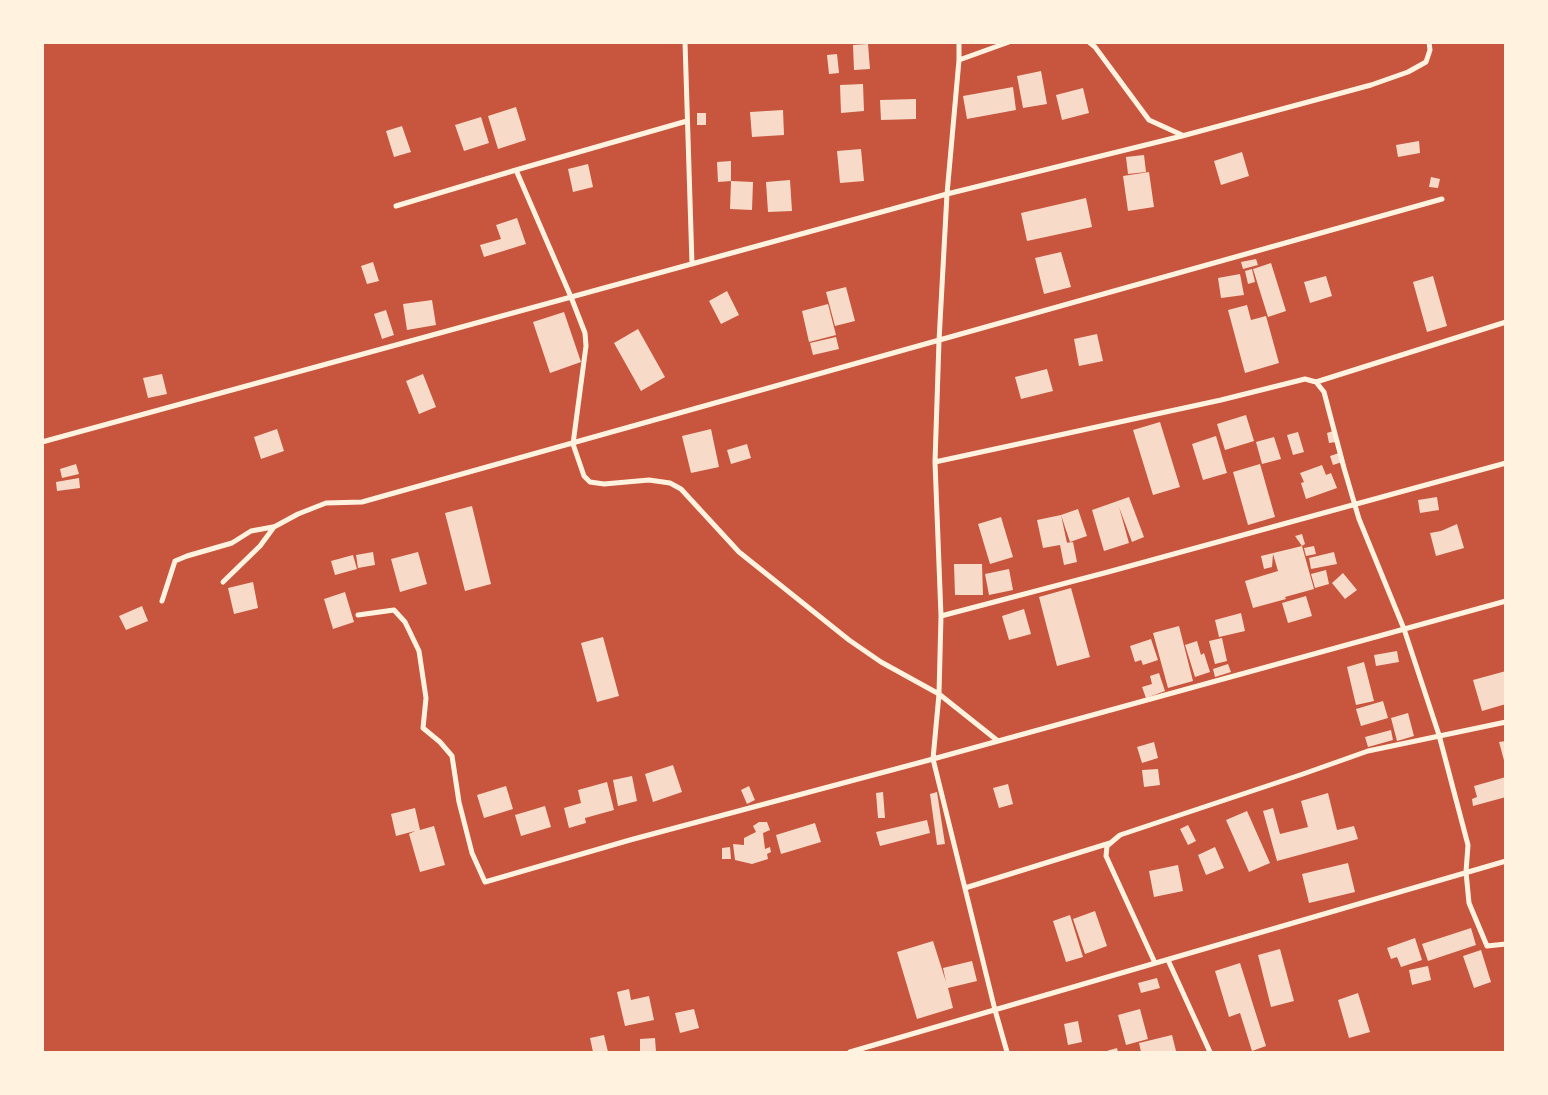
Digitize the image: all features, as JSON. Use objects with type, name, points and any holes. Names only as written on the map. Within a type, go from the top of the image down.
[{"type":"street","points":[[685,42],[692,264]]},
{"type":"street","points":[[959,42],[938,341],[936,462],[941,616],[939,694],[933,759],[1007,1052]]},
{"type":"street","points":[[959,60],[1009,42]]},
{"type":"street","points":[[1089,42],[1095,47],[1149,120],[1182,136]]},
{"type":"street","points":[[42,442],[947,194],[1182,136],[1371,85],[1408,72],[1426,62],[1430,50],[1430,42]]},
{"type":"street","points":[[396,206],[688,121]]},
{"type":"street","points":[[516,170],[585,333],[586,346],[574,444],[584,476],[590,482],[604,484],[649,480],[670,483],[681,489],[739,552],[849,640],[881,662],[939,694],[998,741]]},
{"type":"street","points":[[162,601],[176,561],[232,543],[251,531],[274,527],[326,503],[362,502],[1442,199]]},
{"type":"street","points":[[936,462],[1221,400],[1306,379],[1316,382],[1506,322]]},
{"type":"street","points":[[1316,382],[1324,392],[1359,520],[1404,629],[1439,735],[1468,845],[1466,872],[1469,903],[1487,946],[1506,944]]},
{"type":"street","points":[[941,616],[1506,463]]},
{"type":"street","points":[[224,582],[260,546],[274,527]]},
{"type":"street","points":[[358,615],[394,610],[405,622],[419,651],[426,698],[423,728],[440,742],[452,756],[459,802],[472,853],[485,882],[630,840],[933,759],[1506,601]]},
{"type":"street","points":[[1155,963],[1106,856],[1107,846],[1120,835],[1368,751],[1506,722]]},
{"type":"street","points":[[965,888],[1110,843]]},
{"type":"street","points":[[850,1052],[1506,861]]},
{"type":"street","points":[[1168,960],[1210,1052]]},
{"type":"building","points":[[868,44],[870,69],[854,70],[853,45]]},
{"type":"building","points":[[837,54],[839,73],[829,74],[827,55]]},
{"type":"building","points":[[1041,71],[1047,104],[1023,108],[1017,76]]},
{"type":"building","points":[[863,84],[864,111],[841,113],[840,85]]},
{"type":"building","points":[[1013,87],[1016,110],[967,119],[963,96]]},
{"type":"building","points":[[1083,88],[1089,113],[1062,120],[1056,95]]},
{"type":"building","points":[[916,99],[916,119],[881,120],[880,100]]},
{"type":"building","points":[[516,107],[526,140],[498,149],[488,116]]},
{"type":"building","points":[[783,110],[784,135],[752,137],[750,112]]},
{"type":"building","points":[[697,113],[706,113],[706,125],[697,125]]},
{"type":"building","points":[[481,117],[489,143],[464,151],[455,125]]},
{"type":"building","points":[[402,126],[411,152],[394,157],[386,131]]},
{"type":"building","points":[[1419,141],[1420,153],[1398,157],[1396,145]]},
{"type":"building","points":[[861,149],[864,181],[840,183],[837,151]]},
{"type":"building","points":[[1242,152],[1249,176],[1221,185],[1214,161]]},
{"type":"building","points":[[1144,155],[1146,172],[1128,174],[1126,157]]},
{"type":"building","points":[[731,161],[731,181],[718,182],[717,162]]},
{"type":"building","points":[[588,164],[593,187],[573,192],[568,169]]},
{"type":"building","points":[[1149,172],[1154,207],[1128,211],[1123,176]]},
{"type":"building","points":[[1431,177],[1440,179],[1438,188],[1429,187]]},
{"type":"building","points":[[790,180],[792,211],[768,212],[766,182]]},
{"type":"building","points":[[731,181],[753,182],[752,210],[730,209]]},
{"type":"building","points":[[1086,198],[1092,227],[1027,241],[1021,213]]},
{"type":"building","points":[[517,218],[526,244],[484,257],[480,245],[501,239],[496,225]]},
{"type":"building","points":[[1061,252],[1071,287],[1044,294],[1035,258]]},
{"type":"building","points":[[1256,259],[1258,265],[1243,269],[1241,262]]},
{"type":"building","points":[[373,262],[379,281],[367,284],[361,266]]},
{"type":"building","points":[[1271,263],[1286,311],[1268,317],[1253,269]]},
{"type":"building","points":[[1252,269],[1255,282],[1248,284],[1245,271]]},
{"type":"building","points":[[1240,274],[1244,295],[1221,298],[1218,278]]},
{"type":"building","points":[[1326,276],[1332,296],[1310,303],[1304,282]]},
{"type":"building","points":[[1433,276],[1447,326],[1427,332],[1413,282]]},
{"type":"building","points":[[846,287],[855,321],[835,326],[826,292]]},
{"type":"building","points":[[727,291],[739,315],[721,324],[709,301]]},
{"type":"building","points":[[432,300],[436,325],[407,330],[403,304]]},
{"type":"building","points":[[828,304],[836,335],[809,342],[802,311]]},
{"type":"building","points":[[1247,305],[1251,320],[1266,316],[1279,363],[1245,373],[1228,310]]},
{"type":"building","points":[[386,310],[394,335],[382,339],[374,314]]},
{"type":"building","points":[[564,312],[581,362],[550,373],[533,322]]},
{"type":"building","points":[[638,329],[665,377],[641,391],[614,343]]},
{"type":"building","points":[[1097,334],[1103,361],[1079,366],[1074,339]]},
{"type":"building","points":[[836,337],[839,349],[813,355],[810,343]]},
{"type":"building","points":[[1047,369],[1053,391],[1021,399],[1015,377]]},
{"type":"building","points":[[162,374],[167,394],[148,398],[143,378]]},
{"type":"building","points":[[423,374],[436,407],[419,414],[406,381]]},
{"type":"building","points":[[1246,415],[1254,441],[1225,450],[1217,424]]},
{"type":"building","points":[[1160,422],[1180,487],[1153,495],[1133,430]]},
{"type":"building","points":[[277,429],[284,451],[261,459],[254,437]]},
{"type":"building","points":[[711,429],[719,467],[691,473],[682,436]]},
{"type":"building","points":[[1333,431],[1336,442],[1329,443],[1327,433]]},
{"type":"building","points":[[1298,432],[1304,452],[1293,455],[1287,435]]},
{"type":"building","points":[[1216,436],[1227,473],[1203,480],[1192,444]]},
{"type":"building","points":[[1274,437],[1281,459],[1262,464],[1256,442]]},
{"type":"building","points":[[747,444],[751,458],[731,464],[727,450]]},
{"type":"building","points":[[1339,453],[1342,462],[1333,465],[1330,456]]},
{"type":"building","points":[[76,464],[79,474],[62,478],[60,469]]},
{"type":"building","points":[[1260,464],[1275,517],[1248,525],[1233,472]]},
{"type":"building","points":[[1322,465],[1326,475],[1331,473],[1337,488],[1306,499],[1301,483],[1304,482],[1300,473]]},
{"type":"building","points":[[79,478],[80,488],[57,491],[56,482]]},
{"type":"building","points":[[1129,497],[1144,537],[1132,542],[1119,507],[1129,543],[1104,551],[1092,510]]},
{"type":"building","points":[[1437,497],[1439,510],[1420,513],[1418,500]]},
{"type":"building","points":[[472,506],[491,584],[465,591],[445,513]]},
{"type":"building","points":[[1078,509],[1087,536],[1070,542],[1061,515]]},
{"type":"building","points":[[1061,515],[1067,543],[1073,542],[1077,562],[1064,565],[1060,545],[1043,548],[1037,520]]},
{"type":"building","points":[[1001,517],[1013,557],[990,564],[978,524]]},
{"type":"building","points":[[1457,524],[1464,548],[1436,556],[1430,533],[1441,531]]},
{"type":"building","points":[[1302,534],[1305,544],[1302,546],[1295,536]]},
{"type":"building","points":[[1302,546],[1314,589],[1253,608],[1245,581],[1278,571],[1273,554],[1272,567],[1264,569],[1261,556]]},
{"type":"building","points":[[1314,546],[1316,554],[1306,556],[1304,548]]},
{"type":"building","points":[[373,552],[375,565],[358,568],[356,555]]},
{"type":"building","points":[[418,552],[427,584],[400,592],[391,559]]},
{"type":"building","points":[[1334,552],[1337,564],[1311,569],[1309,558]]},
{"type":"building","points":[[353,555],[357,569],[335,575],[331,561]]},
{"type":"building","points":[[954,564],[982,564],[983,595],[955,595]]},
{"type":"building","points":[[1009,569],[1013,590],[989,595],[985,574]]},
{"type":"building","points":[[1326,570],[1329,584],[1315,588],[1311,574]]},
{"type":"building","points":[[1343,573],[1357,590],[1345,599],[1332,583]]},
{"type":"building","points":[[253,582],[258,608],[234,614],[228,588]]},
{"type":"building","points":[[1071,588],[1090,657],[1057,666],[1039,597]]},
{"type":"building","points":[[345,592],[354,622],[333,629],[324,599]]},
{"type":"building","points":[[1306,596],[1312,616],[1288,623],[1282,603]]},
{"type":"building","points":[[142,606],[148,621],[126,630],[119,616]]},
{"type":"building","points":[[1024,609],[1031,634],[1009,640],[1002,616]]},
{"type":"building","points":[[1241,613],[1245,631],[1219,637],[1215,620]]},
{"type":"building","points":[[1179,626],[1193,681],[1168,688],[1153,633]]},
{"type":"building","points":[[603,637],[619,696],[597,702],[581,643]]},
{"type":"building","points":[[1222,638],[1227,661],[1215,664],[1209,641]]},
{"type":"building","points":[[1151,639],[1158,660],[1143,665],[1141,660],[1135,662],[1130,646]]},
{"type":"building","points":[[1197,641],[1201,655],[1204,653],[1210,672],[1195,677],[1185,645]]},
{"type":"building","points":[[1397,651],[1399,662],[1376,666],[1374,655]]},
{"type":"building","points":[[1364,662],[1374,701],[1356,705],[1347,667]]},
{"type":"building","points":[[1228,664],[1231,672],[1215,677],[1213,669]]},
{"type":"building","points":[[1506,671],[1506,704],[1482,711],[1473,680]]},
{"type":"building","points":[[1159,673],[1165,691],[1146,698],[1142,687],[1152,684],[1150,676]]},
{"type":"building","points":[[1383,701],[1388,718],[1361,726],[1356,709]]},
{"type":"building","points":[[1408,713],[1414,736],[1397,741],[1391,718]]},
{"type":"building","points":[[1391,730],[1393,740],[1368,747],[1365,737]]},
{"type":"building","points":[[1506,741],[1506,764],[1505,764],[1499,742]]},
{"type":"building","points":[[1154,742],[1158,758],[1142,763],[1137,747]]},
{"type":"building","points":[[673,765],[682,792],[653,802],[645,774]]},
{"type":"building","points":[[1158,769],[1160,785],[1144,787],[1142,770]]},
{"type":"building","points":[[632,776],[637,801],[618,806],[613,780]]},
{"type":"building","points":[[1506,777],[1506,797],[1473,806],[1472,799],[1477,797],[1474,786]]},
{"type":"building","points":[[607,782],[614,810],[585,818],[586,823],[569,828],[564,808],[581,803],[578,790]]},
{"type":"building","points":[[1008,784],[1013,804],[999,808],[993,788]]},
{"type":"building","points":[[506,786],[513,809],[484,818],[477,795]]},
{"type":"building","points":[[749,786],[755,800],[747,804],[741,790]]},
{"type":"building","points":[[883,792],[885,818],[878,818],[876,793]]},
{"type":"building","points":[[937,792],[945,844],[937,845],[930,794]]},
{"type":"building","points":[[1328,793],[1337,830],[1354,826],[1358,839],[1277,861],[1263,811],[1273,808],[1280,834],[1308,827],[1301,801]]},
{"type":"building","points":[[545,806],[551,827],[521,836],[515,815]]},
{"type":"building","points":[[415,808],[420,830],[434,826],[445,865],[420,872],[409,834],[415,831],[396,836],[391,814]]},
{"type":"building","points":[[1247,811],[1270,863],[1249,872],[1226,820]]},
{"type":"building","points":[[927,820],[930,833],[880,846],[876,832]]},
{"type":"building","points":[[759,822],[767,822],[770,830],[763,833],[765,849],[770,847],[771,852],[767,854],[768,859],[752,864],[735,860],[733,844],[744,845],[744,838],[756,832],[753,826]]},
{"type":"building","points":[[815,823],[821,842],[781,854],[776,835]]},
{"type":"building","points":[[1188,825],[1196,841],[1188,845],[1180,829]]},
{"type":"building","points":[[730,847],[731,859],[722,859],[722,848]]},
{"type":"building","points":[[1215,847],[1224,868],[1206,875],[1198,855]]},
{"type":"building","points":[[1348,863],[1355,892],[1309,903],[1302,874]]},
{"type":"building","points":[[1178,865],[1183,891],[1154,897],[1149,871]]},
{"type":"building","points":[[1095,911],[1107,946],[1085,954],[1073,919]]},
{"type":"building","points":[[1070,915],[1083,957],[1066,962],[1053,921]]},
{"type":"building","points":[[1471,928],[1476,945],[1428,961],[1422,944]]},
{"type":"building","points":[[1415,938],[1422,960],[1401,967],[1397,957],[1391,959],[1387,948]]},
{"type":"building","points":[[933,941],[946,982],[943,968],[972,961],[977,981],[948,988],[953,1008],[917,1019],[897,952]]},
{"type":"building","points":[[1280,949],[1294,1001],[1271,1007],[1258,955]]},
{"type":"building","points":[[1481,950],[1491,982],[1474,988],[1463,956]]},
{"type":"building","points":[[1240,963],[1266,1046],[1252,1051],[1240,1013],[1229,1017],[1215,971]]},
{"type":"building","points":[[1428,966],[1431,980],[1412,985],[1409,970]]},
{"type":"building","points":[[1157,978],[1160,988],[1141,993],[1138,983]]},
{"type":"building","points":[[629,989],[631,1000],[649,996],[654,1020],[625,1026],[617,992]]},
{"type":"building","points":[[1358,993],[1370,1032],[1349,1038],[1338,1000]]},
{"type":"building","points":[[694,1009],[699,1028],[680,1033],[675,1013]]},
{"type":"building","points":[[1140,1009],[1148,1039],[1126,1045],[1118,1015]]},
{"type":"building","points":[[1078,1021],[1082,1042],[1068,1045],[1064,1024]]},
{"type":"building","points":[[604,1035],[608,1052],[593,1052],[590,1038]]},
{"type":"building","points":[[1172,1035],[1176,1051],[1141,1052],[1139,1043]]},
{"type":"building","points":[[655,1038],[656,1052],[640,1052],[640,1039]]},
{"type":"building","points":[[1117,1048],[1118,1052],[1103,1052]]}]
